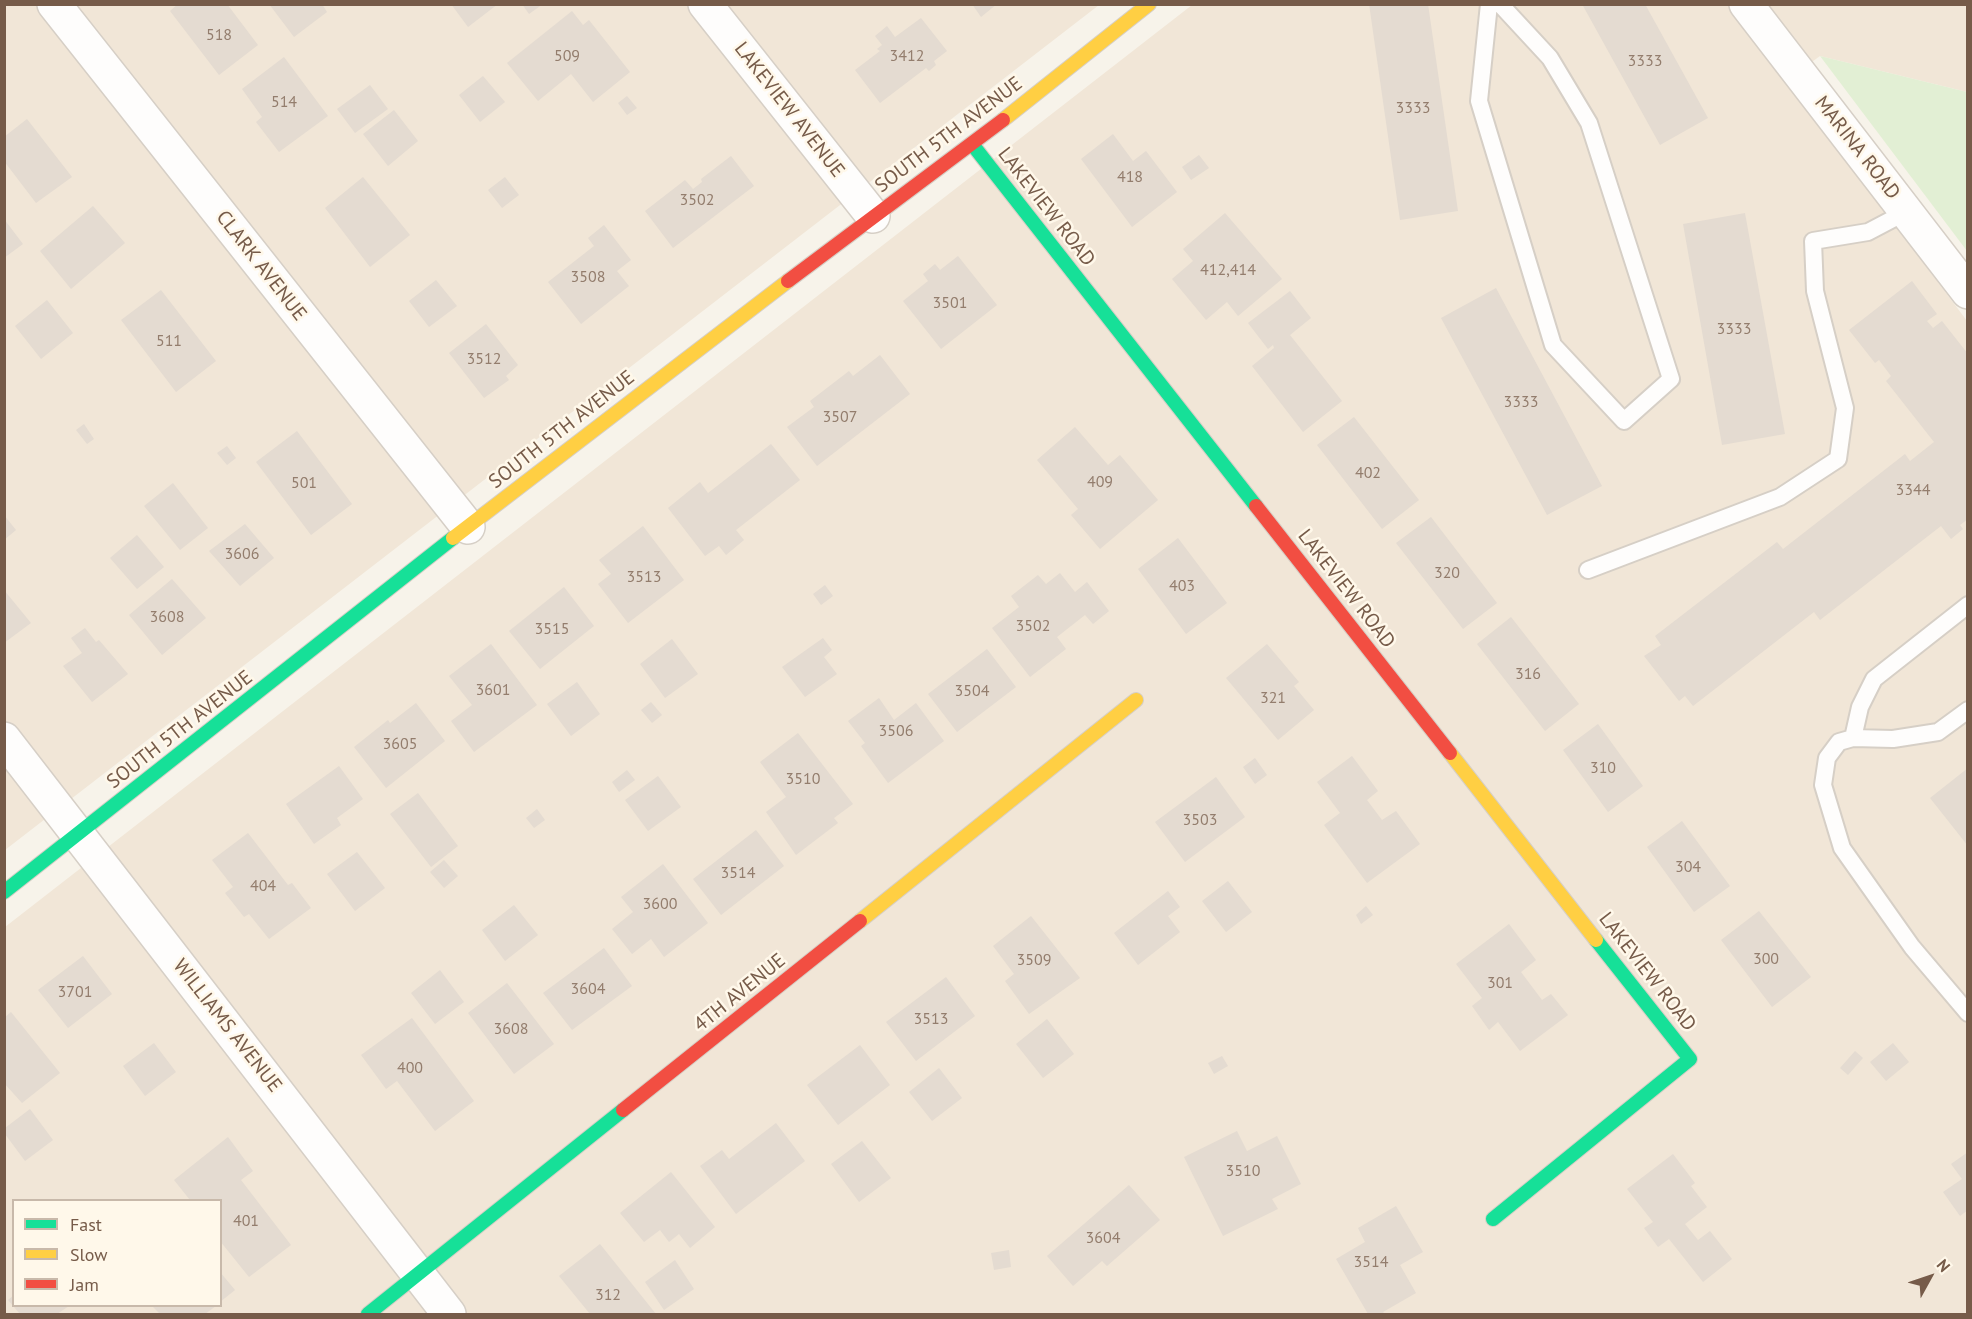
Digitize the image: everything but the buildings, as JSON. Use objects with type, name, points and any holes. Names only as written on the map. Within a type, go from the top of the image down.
[{"type":"street","name":"CLARK AVENUE","points":[[54,4],[468,527]]},
{"type":"street","name":"LAKEVIEW AVENUE","points":[[705,4],[873,216]]},
{"type":"street","name":"SOUTH 5TH AVENUE","points":[[4,892],[468,527],[873,216],[972,144],[1149,4]]},
{"type":"street","name":"MARINA ROAD","points":[[1746,4],[1968,292]]},
{"type":"street","name":"LAKEVIEW ROAD","points":[[972,144],[1690,1059],[1493,1219]]},
{"type":"street","name":"4TH AVENUE","points":[[368,1314],[419,1276],[1136,700]]},
{"type":"street","name":"WILLIAMS AVENUE","points":[[4,739],[80,834],[449,1314]]},
{"type":"lane","points":[[1489,4],[1479,101],[1553,345],[1624,421],[1671,379],[1589,123],[1550,58],[1500,4]]},
{"type":"lane","points":[[1588,570],[1780,497],[1838,459],[1845,408],[1815,291],[1813,241],[1868,231],[1906,212]]},
{"type":"lane","points":[[1853,738],[1860,707],[1874,679],[1968,605]]},
{"type":"lane","points":[[1968,710],[1938,732],[1893,739],[1853,738],[1839,742],[1827,758],[1823,785],[1842,848],[1912,947],[1968,1013]]},
{"type":"shaded area","points":[[5,5],[1099,5],[5,850]]},
{"type":"shaded area","points":[[1192,5],[1967,5],[1967,92],[1820,56],[1787,80],[1967,321],[1967,1314],[5,1314],[5,927]]},
{"type":"green space","points":[[1820,56],[1967,92],[1967,251]]},
{"type":"traffic: fast","points":[[972,144],[1256,506]]},
{"type":"traffic: fast","points":[[4,892],[453,538]]},
{"type":"traffic: fast","points":[[1493,1219],[1690,1059],[1596,940]]},
{"type":"traffic: fast","points":[[368,1314],[623,1110]]},
{"type":"traffic: slow","points":[[1003,120],[1149,4]]},
{"type":"traffic: slow","points":[[453,538],[788,281]]},
{"type":"traffic: slow","points":[[860,921],[1136,700]]},
{"type":"traffic: slow","points":[[1450,753],[1596,940]]},
{"type":"traffic: jam","points":[[788,281],[1003,120]]},
{"type":"traffic: jam","points":[[1256,506],[1450,753]]},
{"type":"traffic: jam","points":[[623,1110],[860,921]]}]
